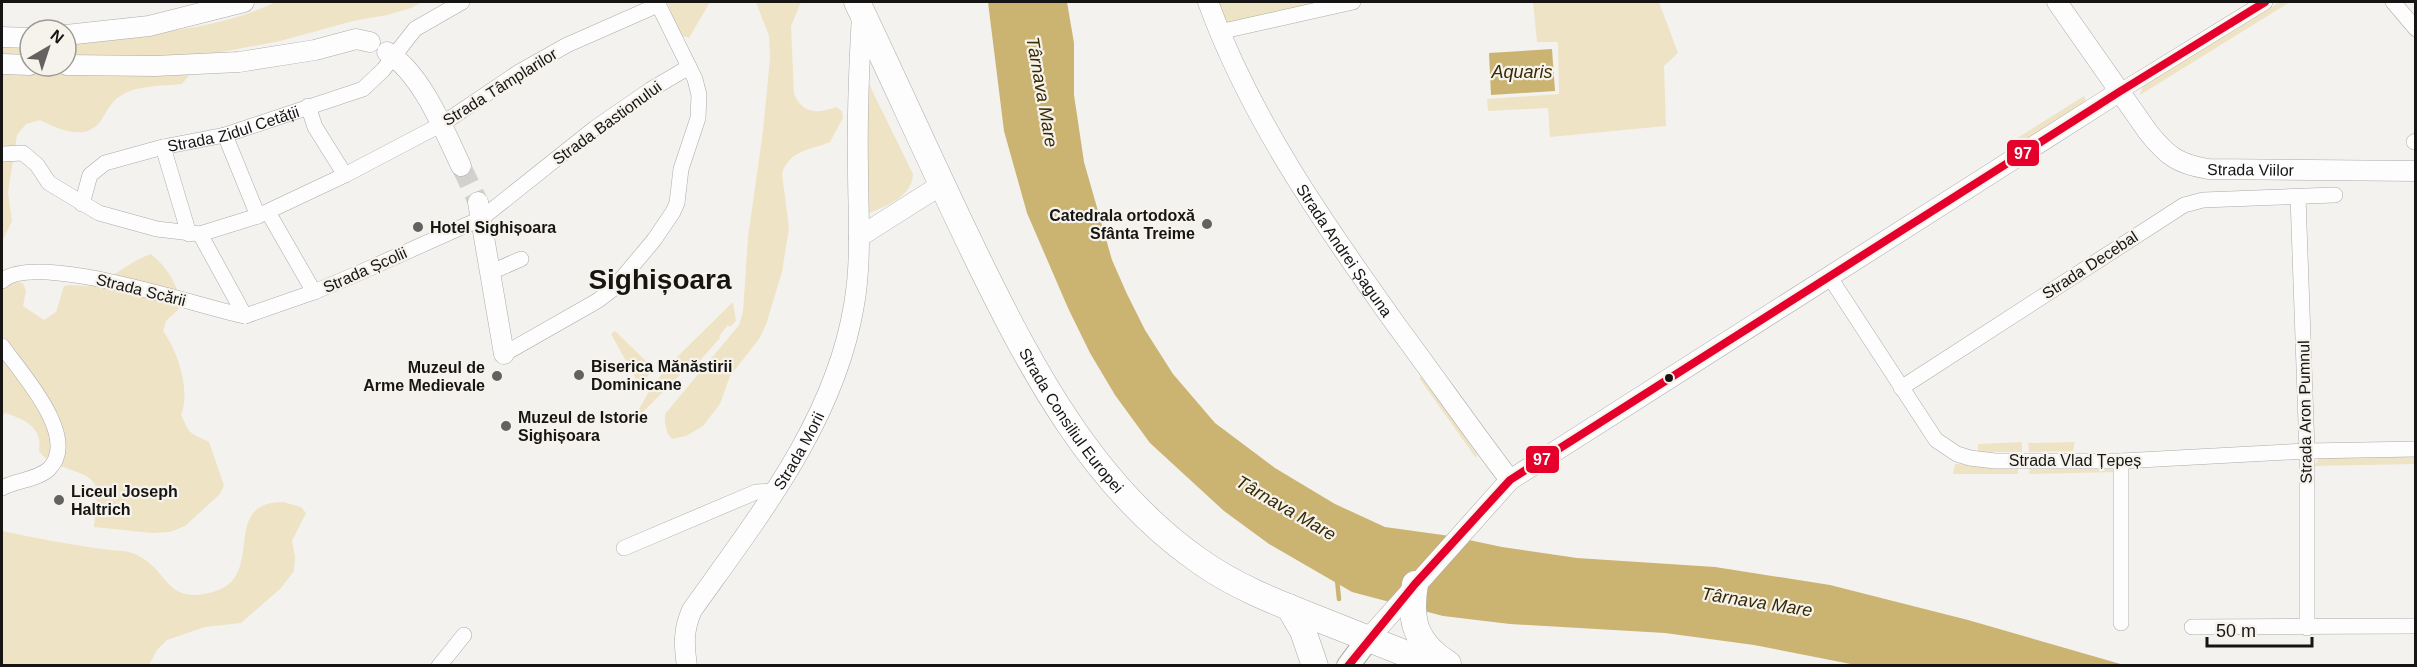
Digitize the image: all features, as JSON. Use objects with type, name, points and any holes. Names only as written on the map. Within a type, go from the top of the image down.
[{"type":"highway","name":"Strada Consiliul Europei","points":[[860,7],[941,185],[1031,364],[1061,412],[1107,473],[1149,519],[1199,561],[1238,584],[1424,664]]},
{"type":"highway","points":[[1415,584],[1412,604],[1414,626],[1430,651],[1451,666]]},
{"type":"highway","points":[[1289,607],[1306,638],[1315,666]]},
{"type":"main road","points":[[1348,666],[1368,639]]},
{"type":"street","points":[[78,34],[149,26],[244,2]]},
{"type":"street","name":"Strada Zidul Cetății","points":[[82,204],[87,181],[97,168],[122,158],[163,147],[225,135],[308,106],[353,94],[363,88],[384,50],[462,2]]},
{"type":"street","name":"Strada Andrei Șaguna","points":[[1208,2],[1219,32],[1255,109],[1321,215],[1361,276],[1510,480]]},
{"type":"street","points":[[1219,32],[1353,2]]},
{"type":"street","name":"Strada Viilor","points":[[2057,2],[2119,92],[2162,149],[2176,160],[2208,169],[2415,171]]},
{"type":"street","points":[[1368,639],[1510,480],[2119,92],[2265,2]]},
{"type":"street","points":[[2393,2],[2415,29]]},
{"type":"street","points":[[480,210],[504,354],[597,301],[620,280],[674,212],[681,169],[690,147],[700,105],[698,90],[689,67],[658,3]]},
{"type":"street","name":"Strada Tâmplarilor","points":[[194,234],[263,214],[345,175],[442,124],[519,72],[567,45],[658,3]]},
{"type":"street","name":"Strada Morii","points":[[687,666],[684,642],[686,624],[692,610],[776,491],[822,407],[844,347],[855,303],[859,237],[860,7]]},
{"type":"street","points":[[2,37],[18,38]]},
{"type":"street","points":[[78,65],[154,66],[239,62],[315,50],[356,39],[384,50],[419,86],[442,124],[462,166]]},
{"type":"street","points":[[2,63],[18,64]]},
{"type":"street","name":"Strada Bastionului","points":[[480,210],[528,183],[595,128],[657,85],[689,67]]},
{"type":"street","points":[[308,106],[315,127],[345,175]]},
{"type":"street","points":[[225,135],[263,214],[314,292]]},
{"type":"street","points":[[163,147],[194,234],[245,316]]},
{"type":"street","points":[[2,154],[23,153],[37,165],[49,183],[82,204],[116,219],[157,229],[194,234]]},
{"type":"street","points":[[859,237],[941,185]]},
{"type":"street","name":"Strada Decebal","points":[[1901,388],[2184,206],[2203,200],[2335,195]]},
{"type":"street","name":"Strada Aron Pumnul","points":[[2298,197],[2307,451],[2307,628]]},
{"type":"street","name":"Strada Școlii","points":[[245,316],[314,292],[480,210]]},
{"type":"street","points":[[489,273],[521,259]]},
{"type":"street","name":"Strada Scării","points":[[2,282],[16,273],[29,272],[92,278],[134,286],[245,316]]},
{"type":"street","name":"Strada Vlad Țepeș","points":[[1829,276],[1936,440],[1957,454],[1970,458],[1995,461],[2121,461],[2307,451],[2415,449]]},
{"type":"street","points":[[2,346],[45,406],[57,430],[54,461],[50,468],[37,476],[14,481],[2,488]]},
{"type":"street","points":[[2121,461],[2121,623]]},
{"type":"street","points":[[624,548],[756,492],[776,491]]},
{"type":"street","points":[[2192,627],[2415,626]]},
{"type":"street","points":[[439,666],[464,635]]},
{"type":"shaded area","points":[[276,2],[422,2],[387,15],[353,21],[280,41],[206,55],[182,84],[141,88],[125,93],[111,104],[102,119],[89,131],[72,132],[40,120],[26,124],[17,135],[8,192],[12,221],[2,242],[2,43],[18,44],[18,78],[78,78],[78,40],[146,34],[200,26],[251,12]]},
{"type":"shaded area","points":[[667,2],[710,2],[689,38],[680,35]]},
{"type":"shaded area","points":[[756,2],[801,2],[791,26],[794,94],[806,109],[823,111],[836,107],[842,111],[843,118],[830,142],[795,155],[785,166],[782,174],[789,228],[782,272],[766,325],[759,339],[730,376],[720,404],[703,426],[686,436],[672,439],[665,424],[665,414],[739,325],[743,312],[748,237],[763,131],[770,58],[769,36]]},
{"type":"shaded area","points":[[1208,2],[1328,2],[1219,32]]},
{"type":"shaded area","points":[[1533,2],[1659,2],[1678,53],[1664,66],[1666,126],[1550,137],[1548,108],[1488,111],[1487,99],[1559,94],[1558,42],[1537,42]]},
{"type":"shaded area","points":[[2280,2],[2290,2],[2140,95],[2143,85]]},
{"type":"shaded area","points":[[862,70],[913,174],[912,182],[903,194],[891,203],[869,213],[866,212]]},
{"type":"shaded area","points":[[2084,96],[2086,101],[2015,147],[2011,142]]},
{"type":"shaded area","points":[[151,254],[172,278],[180,299],[181,307],[166,321],[163,331],[174,349],[184,384],[184,406],[181,415],[192,433],[209,442],[224,485],[220,494],[185,526],[170,532],[153,533],[94,527],[97,497],[93,482],[80,473],[45,458],[39,451],[38,436],[31,426],[6,413],[2,415],[2,289],[16,282],[23,283],[26,291],[23,306],[44,320],[56,312],[64,286],[89,286],[99,283]]},
{"type":"shaded area","points":[[733,302],[736,321],[730,327],[728,325],[719,336],[720,338],[693,368],[671,363]]},
{"type":"shaded area","points":[[615,331],[653,368],[644,382],[637,381],[611,334]]},
{"type":"shaded area","points":[[665,370],[680,375],[639,416],[635,416],[651,388]]},
{"type":"shaded area","points":[[1424,376],[1477,455],[1476,458],[1419,378]]},
{"type":"shaded area","points":[[2022,442],[2022,452],[1978,452],[1978,444]]},
{"type":"shaded area","points":[[2075,442],[2073,451],[2029,452],[2028,443]]},
{"type":"shaded area","points":[[2414,456],[2415,464],[2314,466],[2319,458]]},
{"type":"shaded area","points":[[2112,463],[2116,472],[2029,474],[2030,466]]},
{"type":"shaded area","points":[[1955,464],[2018,466],[2018,474],[1953,474]]},
{"type":"shaded area","points":[[283,502],[301,507],[306,513],[292,541],[295,556],[294,571],[281,588],[241,623],[205,627],[167,640],[157,650],[149,665],[2,665],[2,531],[132,553],[148,562],[176,590],[185,594],[197,595],[213,592],[229,584],[238,572],[247,527],[252,514],[264,505]]},
{"type":"water","name":"Târnava Mare","points":[[988,2],[1067,2],[1074,43],[1074,95],[1084,162],[1112,260],[1145,330],[1173,374],[1215,423],[1275,468],[1335,504],[1385,527],[1450,536],[1502,547],[1577,558],[1715,567],[1830,585],[1968,620],[2124,665],[1856,665],[1754,645],[1665,633],[1510,624],[1443,616],[1352,592],[1269,544],[1224,511],[1150,443],[1115,395],[1090,353],[1027,213],[1004,131]]},
{"type":"water","name":"Aquaris","points":[[1552,49],[1555,91],[1491,95],[1489,53]]},
{"type":"waterway","points":[[1337,580],[1339,599]]},
{"type":"tunnel","points":[[461,166],[478,202]]},
{"type":"transit line","name":"97","points":[[1348,666],[1415,584],[1510,480],[2119,92],[2265,2]]},
{"type":"place","name":"Catedrala ortodoxă Sfânta Treime","points":[[1207,224]]},
{"type":"place","name":"Hotel Sighișoara","points":[[418,227]]},
{"type":"place","name":"Biserica Mănăstirii Dominicane","points":[[579,375]]},
{"type":"place","name":"Muzeul de Arme Medievale","points":[[497,376]]},
{"type":"place","name":"Muzeul de Istorie Sighișoara","points":[[506,426]]},
{"type":"place","name":"Liceul Joseph Haltrich","points":[[59,500]]},
{"type":"district","name":"Sighișoara","points":[[660,279]]}]
